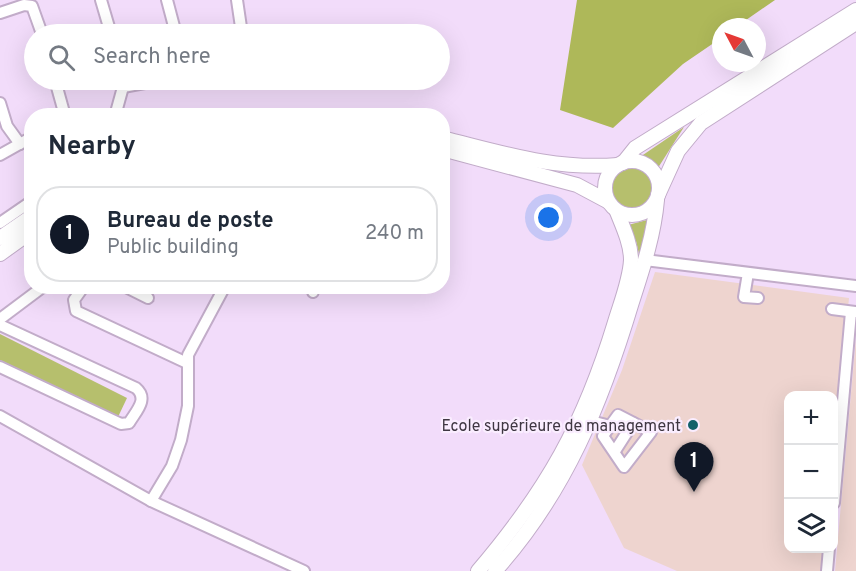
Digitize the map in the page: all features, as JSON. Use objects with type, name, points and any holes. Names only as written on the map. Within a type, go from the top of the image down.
[{"type":"main road","points":[[607,201],[605,181],[635,148],[856,10]]},
{"type":"main road","points":[[617,212],[635,216],[644,213],[657,197],[678,150],[701,123],[856,23]]},
{"type":"main road","points":[[450,140],[542,163],[572,167],[642,163],[656,176],[657,197],[645,261],[623,332],[591,421],[579,448],[539,517],[495,571]]},
{"type":"main road","points":[[450,151],[578,185],[607,201],[617,212],[628,243],[630,265],[611,335],[569,443],[542,491],[478,571]]},
{"type":"main road","points":[[0,238],[24,222]]},
{"type":"main road","points":[[0,254],[24,237]]},
{"type":"street","points":[[101,0],[108,24]]},
{"type":"street","points":[[167,0],[173,24]]},
{"type":"street","points":[[237,0],[241,24]]},
{"type":"street","points":[[0,13],[26,3],[32,6],[38,24]]},
{"type":"street","points":[[58,90],[63,108]]},
{"type":"street","points":[[117,108],[121,90]]},
{"type":"street","points":[[0,103],[8,126],[20,144]]},
{"type":"street","points":[[0,155],[24,142]]},
{"type":"street","points":[[0,223],[24,206]]},
{"type":"street","points":[[645,261],[856,286]]},
{"type":"street","points":[[748,273],[744,297],[758,298]]},
{"type":"street","points":[[0,319],[33,294]]},
{"type":"street","points":[[78,294],[74,300],[76,310],[187,363]]},
{"type":"street","points":[[140,294],[148,298]]},
{"type":"street","points":[[151,501],[172,466],[181,440],[188,406],[187,363],[198,336],[221,294]]},
{"type":"street","points":[[832,309],[853,312],[834,499]]},
{"type":"street","points":[[0,325],[136,388],[142,394],[142,403],[129,423],[121,424],[0,367]]},
{"type":"street","points":[[618,415],[633,423],[651,432],[624,467],[603,436],[618,415]]},
{"type":"street","points":[[0,416],[151,501],[304,571]]},
{"type":"street","points":[[591,421],[610,426]]},
{"type":"street","points":[[615,451],[633,423]]},
{"type":"street","points":[[827,571],[829,553]]},
{"type":"shaded area","name":"Ecole supérieure de management","points":[[655,272],[849,298],[838,413],[838,391],[784,391],[784,553],[824,553],[822,571],[677,571],[624,548],[582,465],[622,370]]},
{"type":"shaded area","points":[[856,338],[856,571],[835,571]]},
{"type":"green space","points":[[577,0],[775,0],[749,18],[712,18],[712,44],[683,64],[613,128],[560,110]]},
{"type":"green space","points":[[684,127],[656,171],[640,157]]},
{"type":"green space","points":[[632,167],[647,173],[653,188],[647,203],[632,209],[617,203],[611,188],[617,173]]},
{"type":"green space","points":[[647,220],[640,258],[636,241],[628,225]]},
{"type":"green space","points":[[0,334],[127,398],[118,417],[0,360]]},
{"type":"place","name":"Ecole supérieure de management","points":[[693,425]]},
{"type":"place","name":"Bureau de poste","points":[[694,492]]}]
